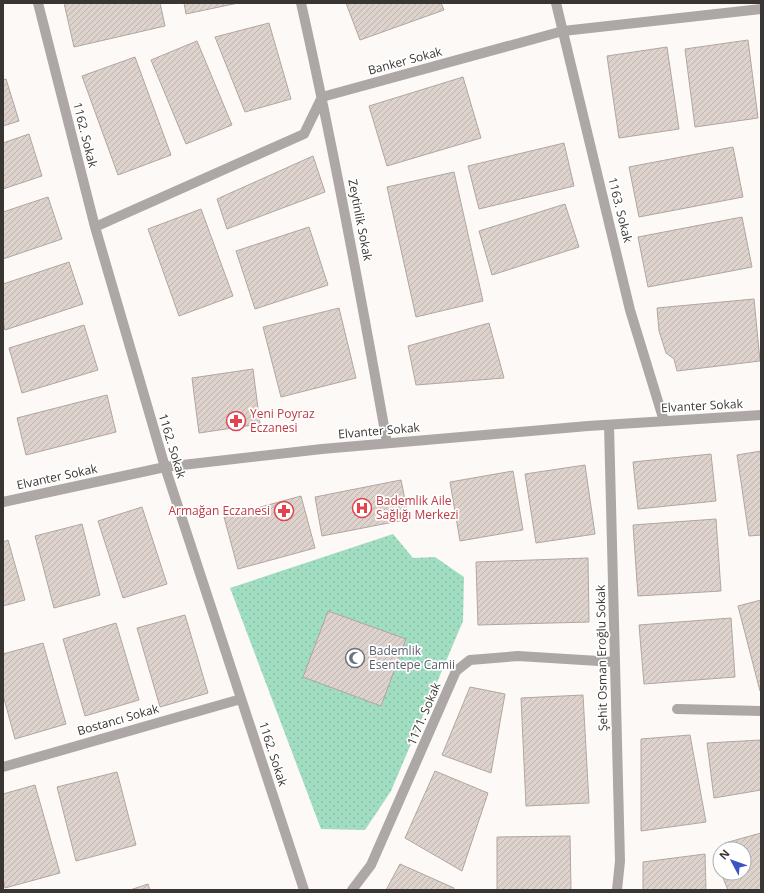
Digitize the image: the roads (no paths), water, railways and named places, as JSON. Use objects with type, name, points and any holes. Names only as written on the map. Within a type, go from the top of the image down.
[{"type":"street","name":"1162. Sokak","points":[[38,3],[95,227],[165,467],[304,890]]},
{"type":"street","name":"Zeytinlik Sokak","points":[[301,3],[354,254],[387,443]]},
{"type":"street","name":"1163. Sokak","points":[[556,3],[564,31],[630,310],[664,421]]},
{"type":"street","name":"Banker Sokak","points":[[322,97],[564,31],[759,7]]},
{"type":"street","points":[[95,227],[304,134],[322,97]]},
{"type":"street","name":"Elvanter Sokak","points":[[3,502],[165,467],[322,448],[609,424],[761,415]]},
{"type":"street","name":"Şehit Osman Eroğlu Sokak","points":[[609,424],[620,861],[617,890]]},
{"type":"street","name":"1171. Sokak","points":[[352,890],[372,865],[456,672],[470,660],[518,656],[615,662]]},
{"type":"street","name":"Bostancı Sokak","points":[[3,767],[241,699]]},
{"type":"street","points":[[677,709],[761,711]]},
{"type":"place","name":"Yeni Poyraz Eczanesi","points":[[236,421]]},
{"type":"place","name":"Bademlik Aile Sağlığı Merkezi","points":[[362,508]]},
{"type":"place","name":"Armağan Eczanesi","points":[[284,511]]},
{"type":"place","name":"Bademlik Esentepe Camii","points":[[355,658]]}]
